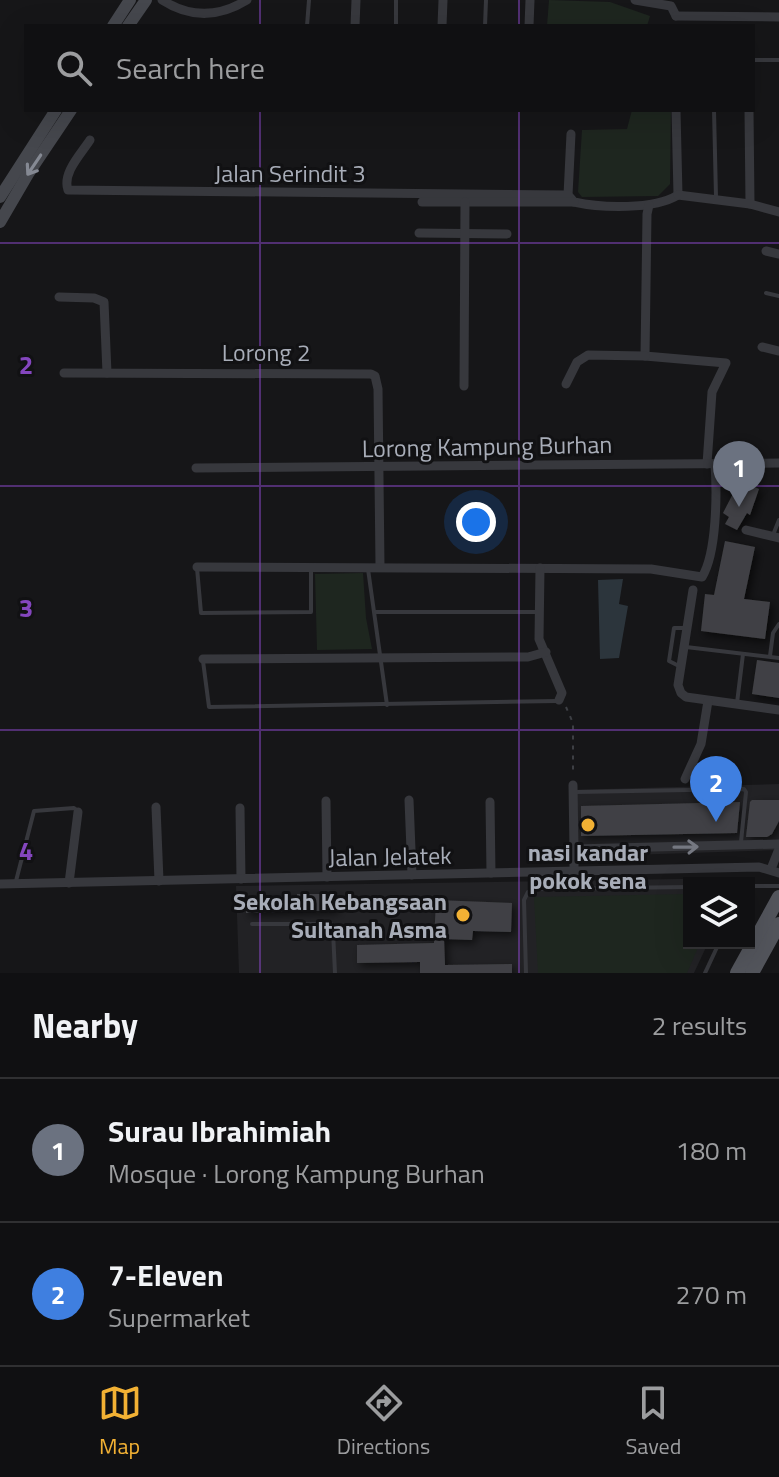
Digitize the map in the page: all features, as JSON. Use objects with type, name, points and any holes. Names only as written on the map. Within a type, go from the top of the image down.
[{"type":"main road","points":[[114,24],[130,0]]},
{"type":"main road","points":[[129,24],[146,0]]},
{"type":"main road","points":[[0,197],[55,112]]},
{"type":"main road","points":[[0,222],[70,112]]},
{"type":"main road","points":[[737,973],[779,897]]},
{"type":"main road","points":[[752,973],[779,924]]},
{"type":"street","points":[[162,0],[177,10],[204,14],[222,12],[247,0]]},
{"type":"street","points":[[355,24],[356,0]]},
{"type":"street","points":[[442,24],[443,0]]},
{"type":"street","points":[[529,24],[530,0]]},
{"type":"street","points":[[635,0],[671,6],[676,21],[779,17]]},
{"type":"street","points":[[676,112],[678,195]]},
{"type":"street","points":[[749,112],[750,204]]},
{"type":"street","points":[[571,134],[571,198]]},
{"type":"street","name":"Jalan Serindit 3","points":[[90,140],[70,170],[66,183],[68,190],[571,198]]},
{"type":"street","points":[[422,202],[571,198],[649,205],[668,201],[678,195],[750,204],[779,212]]},
{"type":"street","points":[[464,386],[465,202]]},
{"type":"street","points":[[645,356],[649,205]]},
{"type":"street","points":[[419,233],[507,234]]},
{"type":"street","points":[[766,251],[779,254]]},
{"type":"street","points":[[59,297],[94,298],[104,302],[107,373]]},
{"type":"street","points":[[762,347],[779,351]]},
{"type":"street","points":[[197,567],[651,569],[702,577],[714,522],[716,484],[711,464],[710,404],[712,392],[726,363],[588,355],[577,362],[566,384]]},
{"type":"street","name":"Lorong 2","points":[[64,373],[371,374],[375,376],[378,389],[377,468]]},
{"type":"street","name":"Lorong Kampung Burhan","points":[[196,468],[779,463]]},
{"type":"street","points":[[377,468],[380,566]]},
{"type":"street","points":[[746,530],[776,538]]},
{"type":"street","points":[[540,568],[539,639],[562,693],[559,700]]},
{"type":"street","points":[[693,590],[678,685],[681,693],[686,697],[708,701],[779,710]]},
{"type":"street","points":[[203,659],[528,657],[546,652]]},
{"type":"street","points":[[685,779],[701,744],[708,701]]},
{"type":"street","points":[[573,789],[574,871]]},
{"type":"street","points":[[409,800],[412,875]]},
{"type":"street","points":[[326,801],[327,877]]},
{"type":"street","points":[[490,802],[491,873]]},
{"type":"street","points":[[156,807],[159,881]]},
{"type":"street","points":[[240,808],[241,879]]},
{"type":"street","points":[[69,883],[78,812]]},
{"type":"street","points":[[574,849],[779,846],[775,871]]},
{"type":"street","name":"Jalan Jelatek","points":[[0,884],[759,867],[775,871]]},
{"type":"lane","points":[[307,24],[309,0]]},
{"type":"lane","points":[[396,0],[396,24]]},
{"type":"lane","points":[[485,24],[486,0]]},
{"type":"lane","points":[[755,60],[779,60]]},
{"type":"lane","points":[[714,112],[716,200]]},
{"type":"lane","points":[[766,293],[779,296]]},
{"type":"lane","points":[[776,538],[779,520]]},
{"type":"lane","points":[[197,567],[201,613],[311,612],[311,566]]},
{"type":"lane","points":[[364,566],[375,612],[387,705]]},
{"type":"lane","points":[[375,612],[539,612]]},
{"type":"lane","points":[[770,657],[773,633],[779,624]]},
{"type":"lane","points":[[681,666],[669,661],[674,631],[676,626],[688,628]]},
{"type":"lane","points":[[684,646],[779,658]]},
{"type":"lane","points":[[737,704],[743,654]]},
{"type":"lane","points":[[203,659],[209,707],[559,700]]},
{"type":"lane","points":[[573,789],[746,790],[740,845]]},
{"type":"lane","points":[[15,884],[34,811],[74,808],[78,812]]},
{"type":"lane","points":[[755,887],[779,886]]},
{"type":"lane","points":[[526,973],[524,900],[528,892],[537,889],[683,887]]},
{"type":"lane","points":[[252,924],[331,924],[335,973]]},
{"type":"lane","points":[[705,973],[716,949]]},
{"type":"path","points":[[716,484],[723,486],[726,478],[737,484]]},
{"type":"path","points":[[559,700],[567,708],[573,723],[573,789]]},
{"type":"shaded area","points":[[549,0],[610,2],[650,16],[648,24],[547,24]]},
{"type":"shaded area","points":[[631,112],[671,112],[670,184],[658,196],[582,197],[578,192],[582,130],[627,129]]},
{"type":"shaded area","points":[[363,573],[372,649],[317,650],[315,574]]},
{"type":"shaded area","points":[[623,579],[619,604],[628,606],[619,658],[600,659],[598,580]]},
{"type":"shaded area","points":[[779,784],[779,850],[570,857],[570,790]]},
{"type":"shaded area","name":"Sekolah Kebangsaan Sultanah Asma","points":[[683,879],[683,949],[705,949],[694,973],[239,973],[236,886]]},
{"type":"shaded area","points":[[683,894],[683,949],[697,949],[687,973],[538,973],[534,897]]},
{"type":"building","points":[[740,480],[759,489],[750,515],[747,513],[737,530],[725,524],[729,517],[723,513]]},
{"type":"building","points":[[725,541],[755,547],[744,599],[770,602],[765,639],[701,631],[705,594],[714,595]]},
{"type":"building","points":[[757,660],[779,663],[779,698],[752,694]]},
{"type":"building","points":[[752,800],[779,800],[779,821],[767,837],[746,837]]},
{"type":"building","points":[[740,802],[737,833],[581,836],[581,806]]},
{"type":"building","points":[[336,894],[336,910],[246,913],[246,896]]},
{"type":"building","points":[[436,900],[512,903],[511,932],[473,931],[472,940],[444,939],[445,965],[512,964],[512,973],[420,973],[420,962],[357,963],[357,945],[434,943]]},
{"type":"place","name":"Surau Ibrahimiah","points":[[739,507]]},
{"type":"place","name":"7-Eleven","points":[[716,822]]},
{"type":"place","name":"nasi kandar pokok sena","points":[[588,825]]},
{"type":"place","name":"Sekolah Kebangsaan Sultanah Asma","points":[[463,915]]}]
